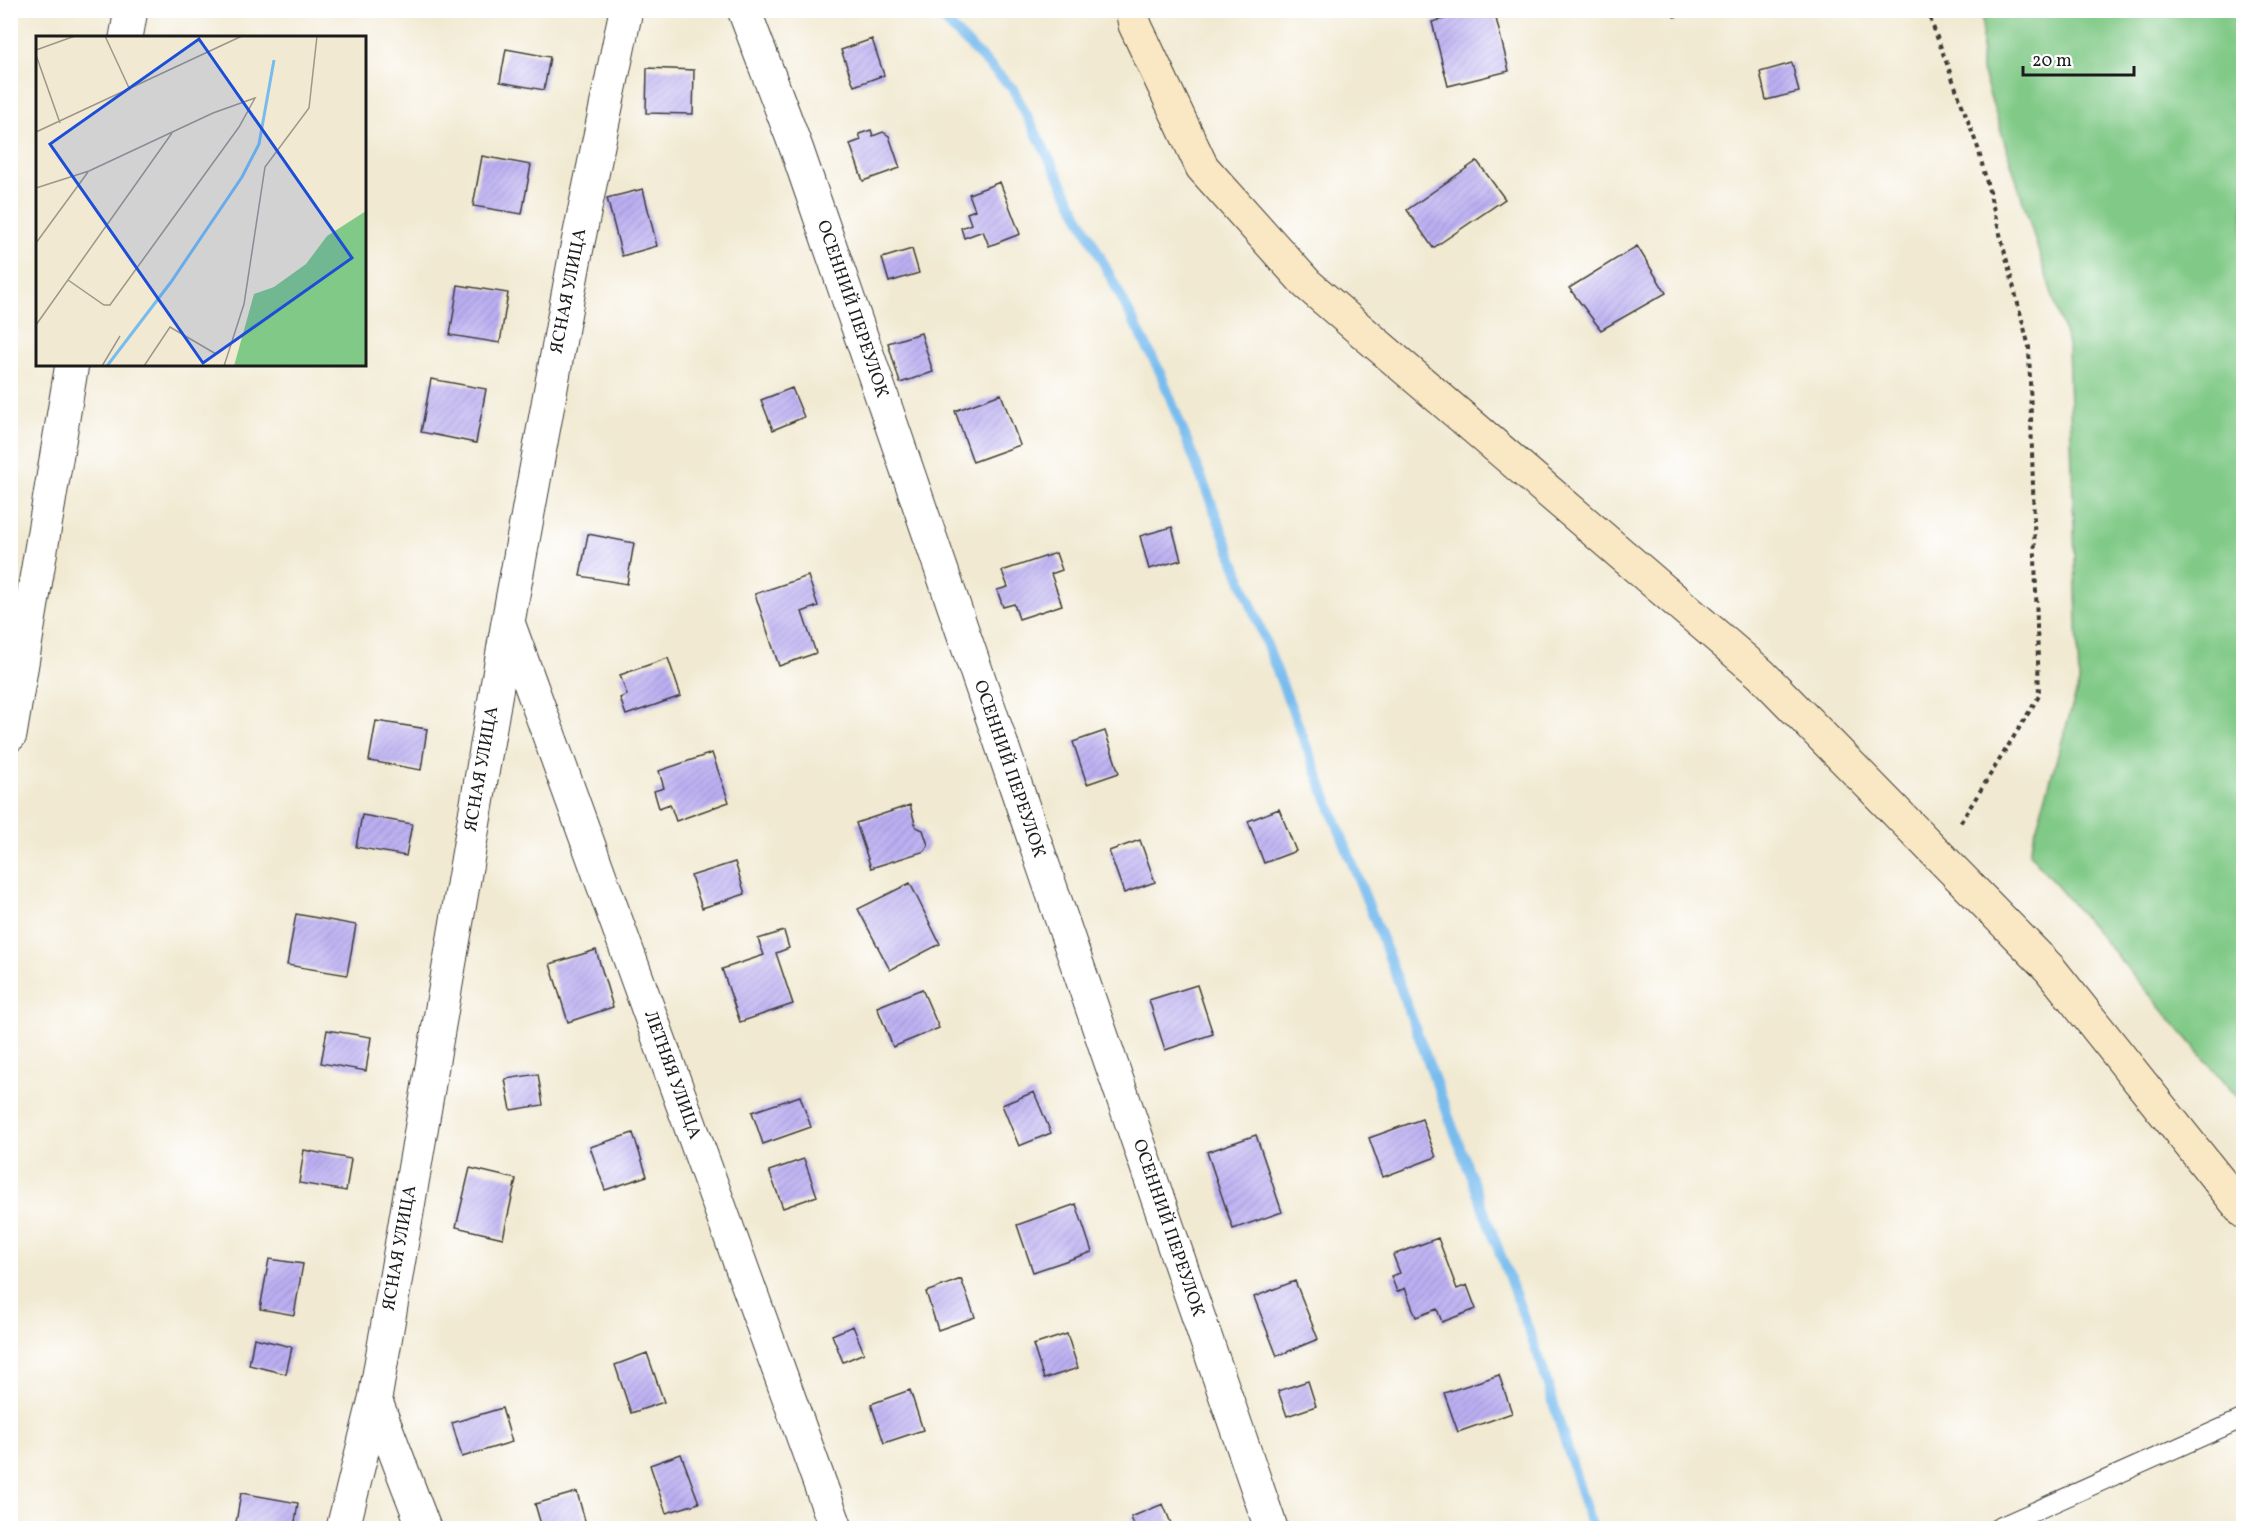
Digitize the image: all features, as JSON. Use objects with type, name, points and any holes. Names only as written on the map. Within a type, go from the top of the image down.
[{"type":"main road","points":[[1132,10],[1135,25],[1202,167],[1307,284],[1761,674],[2050,969],[2244,1212]]},
{"type":"street","points":[[126,36],[131,10]]},
{"type":"street","name":"ЯСНАЯ УЛИЦА","points":[[343,1528],[375,1399],[508,622],[575,257],[626,10]]},
{"type":"street","name":"ОСЕННИЙ ПЕРЕУЛОК","points":[[744,10],[797,150],[1271,1528]]},
{"type":"street","points":[[11,725],[72,366]]},
{"type":"street","name":"ЛЕТНЯЯ УЛИЦА","points":[[508,622],[836,1528]]},
{"type":"street","points":[[375,1399],[423,1528]]},
{"type":"lane","points":[[1996,1528],[2244,1418]]},
{"type":"path","points":[[1927,10],[1978,148],[2030,347],[2039,696],[1940,856]]},
{"type":"green space","points":[[1983,11],[2243,11],[2243,1104],[2029,853],[2079,683],[2068,345],[1981,67]]},
{"type":"building","points":[[1477,10],[1494,10],[1509,71],[1448,86],[1432,22]]},
{"type":"building","points":[[1673,10],[1704,10],[1704,12],[1674,17]]},
{"type":"building","points":[[872,39],[884,75],[854,86],[841,50]]},
{"type":"building","points":[[506,49],[550,57],[544,90],[500,82]]},
{"type":"building","points":[[1792,63],[1799,92],[1766,100],[1760,72]]},
{"type":"building","points":[[647,68],[694,70],[693,114],[646,113]]},
{"type":"building","points":[[871,130],[873,136],[883,132],[889,136],[900,168],[863,181],[850,144],[861,140],[859,134]]},
{"type":"building","points":[[482,156],[531,165],[522,214],[473,206]]},
{"type":"building","points":[[1477,161],[1505,199],[1433,248],[1407,210]]},
{"type":"building","points":[[1000,182],[1020,234],[989,246],[983,231],[964,238],[961,228],[971,224],[967,213],[975,210],[969,194]]},
{"type":"building","points":[[643,189],[657,246],[622,256],[607,198]]},
{"type":"building","points":[[1637,246],[1666,293],[1601,330],[1569,288]]},
{"type":"building","points":[[912,249],[919,273],[889,282],[882,258]]},
{"type":"building","points":[[458,285],[508,293],[500,343],[450,335]]},
{"type":"building","points":[[921,333],[933,372],[900,383],[888,343]]},
{"type":"building","points":[[431,379],[486,389],[476,443],[421,432]]},
{"type":"building","points":[[792,388],[804,417],[773,430],[761,400]]},
{"type":"building","points":[[1001,394],[1020,445],[973,462],[955,411]]},
{"type":"building","points":[[1172,527],[1181,560],[1149,569],[1140,536]]},
{"type":"building","points":[[588,534],[634,543],[627,584],[580,576]]},
{"type":"building","points":[[1056,553],[1062,570],[1051,574],[1062,605],[1019,619],[1014,604],[1003,607],[997,590],[1008,587],[1002,571]]},
{"type":"building","points":[[808,576],[818,606],[802,612],[816,653],[779,666],[755,594]]},
{"type":"building","points":[[668,658],[681,696],[626,715],[620,698],[627,695],[620,675]]},
{"type":"building","points":[[376,721],[427,729],[421,770],[369,761]]},
{"type":"building","points":[[1105,731],[1119,773],[1087,784],[1073,742]]},
{"type":"building","points":[[712,753],[729,802],[676,821],[670,804],[659,808],[654,791],[664,788],[659,771]]},
{"type":"building","points":[[910,805],[916,827],[923,830],[928,845],[925,851],[871,868],[856,823]]},
{"type":"building","points":[[1279,809],[1296,851],[1264,863],[1248,821]]},
{"type":"building","points":[[362,815],[412,824],[406,856],[356,847]]},
{"type":"building","points":[[1140,840],[1155,882],[1124,893],[1109,851]]},
{"type":"building","points":[[735,862],[745,894],[702,908],[691,876]]},
{"type":"building","points":[[910,883],[940,944],[890,970],[858,909]]},
{"type":"building","points":[[296,914],[356,925],[347,975],[287,965]]},
{"type":"building","points":[[784,931],[789,948],[776,953],[793,1004],[740,1022],[722,969],[764,955],[758,939]]},
{"type":"building","points":[[596,950],[613,1007],[568,1022],[550,964]]},
{"type":"building","points":[[1197,985],[1213,1034],[1165,1050],[1149,1000]]},
{"type":"building","points":[[922,989],[939,1028],[893,1047],[877,1007]]},
{"type":"building","points":[[327,1030],[371,1037],[366,1071],[321,1063]]},
{"type":"building","points":[[538,1074],[543,1105],[511,1110],[505,1079]]},
{"type":"building","points":[[1034,1092],[1051,1133],[1019,1146],[1002,1105]]},
{"type":"building","points":[[800,1096],[811,1127],[763,1144],[752,1112]]},
{"type":"building","points":[[1422,1119],[1436,1157],[1383,1177],[1369,1138]]},
{"type":"building","points":[[633,1133],[647,1176],[605,1190],[590,1147]]},
{"type":"building","points":[[1256,1135],[1282,1212],[1233,1229],[1207,1152]]},
{"type":"building","points":[[304,1150],[351,1159],[346,1191],[299,1183]]},
{"type":"building","points":[[804,1159],[817,1196],[783,1208],[769,1171]]},
{"type":"building","points":[[470,1168],[516,1179],[503,1238],[456,1227]]},
{"type":"building","points":[[1076,1204],[1092,1252],[1033,1272],[1017,1225]]},
{"type":"building","points":[[1438,1238],[1457,1289],[1467,1285],[1476,1309],[1442,1322],[1437,1309],[1416,1317],[1405,1288],[1397,1292],[1391,1276],[1400,1273],[1393,1255]]},
{"type":"building","points":[[269,1259],[303,1264],[294,1315],[260,1309]]},
{"type":"building","points":[[961,1279],[975,1317],[938,1330],[926,1292]]},
{"type":"building","points":[[1295,1281],[1318,1339],[1277,1356],[1254,1297]]},
{"type":"building","points":[[853,1326],[864,1353],[843,1362],[832,1335]]},
{"type":"building","points":[[1067,1334],[1078,1368],[1044,1379],[1033,1345]]},
{"type":"building","points":[[254,1338],[292,1347],[286,1374],[249,1365]]},
{"type":"building","points":[[647,1353],[664,1402],[631,1413],[615,1365]]},
{"type":"building","points":[[1499,1375],[1512,1413],[1458,1432],[1444,1393]]},
{"type":"building","points":[[1308,1381],[1316,1406],[1287,1416],[1278,1391]]},
{"type":"building","points":[[910,1390],[923,1430],[884,1443],[871,1404]]},
{"type":"building","points":[[502,1408],[512,1442],[462,1457],[452,1423]]},
{"type":"building","points":[[681,1454],[699,1503],[666,1513],[650,1465]]},
{"type":"building","points":[[577,1492],[587,1528],[542,1528],[535,1504]]},
{"type":"building","points":[[241,1493],[298,1503],[294,1528],[235,1528]]},
{"type":"building","points":[[1163,1504],[1173,1528],[1135,1528],[1131,1517]]},
{"type":"waterway","points":[[934,10],[1013,89],[1160,372],[1387,952],[1541,1363],[1592,1528]]}]
